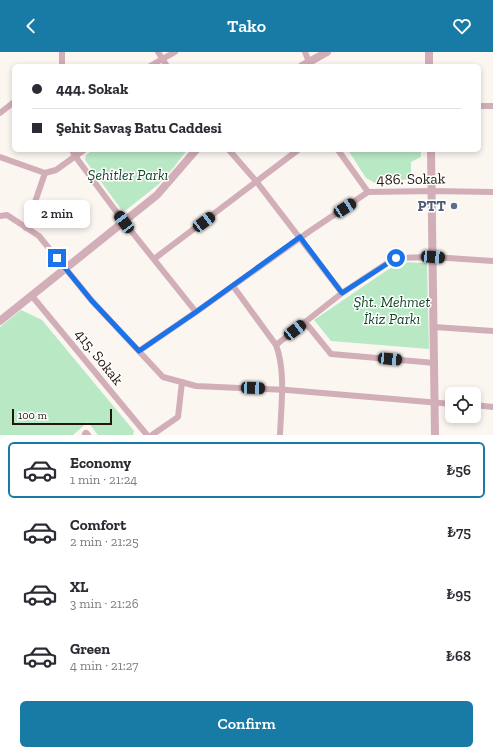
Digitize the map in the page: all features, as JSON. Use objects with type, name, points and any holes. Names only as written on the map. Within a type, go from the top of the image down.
[{"type":"street","points":[[62,52],[62,64]]},
{"type":"street","points":[[158,52],[166,64]]},
{"type":"street","points":[[154,64],[175,52]]},
{"type":"street","points":[[305,52],[305,64],[327,52]]},
{"type":"street","points":[[429,52],[429,64]]},
{"type":"street","points":[[0,113],[12,104]]},
{"type":"street","points":[[481,106],[493,106]]},
{"type":"street","points":[[0,321],[156,195],[194,152]]},
{"type":"street","points":[[231,152],[256,181],[342,293]]},
{"type":"street","points":[[154,259],[295,152]]},
{"type":"street","points":[[339,152],[368,192]]},
{"type":"street","points":[[431,152],[436,402],[435,435]]},
{"type":"street","points":[[0,157],[46,173],[56,170],[73,153],[124,222],[196,312]]},
{"type":"street","points":[[26,228],[46,173]]},
{"type":"street","name":"486. Sokak","points":[[139,351],[233,286],[300,237],[368,192],[493,192]]},
{"type":"street","points":[[0,216],[7,215],[39,236],[92,301],[163,377],[196,386],[282,390],[445,403]]},
{"type":"street","points":[[276,345],[342,293],[396,258],[433,257],[493,261]]},
{"type":"street","points":[[233,286],[276,345],[280,356],[282,390],[280,435]]},
{"type":"street","name":"415. Sokak","points":[[32,296],[147,435]]},
{"type":"street","points":[[305,322],[331,354],[435,363]]},
{"type":"street","points":[[434,327],[493,331]]},
{"type":"street","points":[[152,435],[178,417],[182,382]]},
{"type":"street","points":[[481,406],[493,406]]},
{"type":"green space","name":"Şehitler Parkı","points":[[90,152],[185,152],[159,184],[126,210],[121,209],[85,160],[86,155]]},
{"type":"green space","points":[[349,152],[421,152],[421,157],[411,162],[411,179],[375,183],[366,178]]},
{"type":"green space","name":"Şht. Mehmet İkiz Parkı","points":[[399,262],[427,263],[429,349],[331,341],[314,320]]},
{"type":"green space","points":[[21,310],[42,320],[134,431],[133,435],[98,435],[88,422],[73,435],[0,435],[0,327]]},
{"type":"place","name":"PTT","points":[[454,206]]},
{"type":"route","points":[[57,258],[92,301],[139,351],[300,237],[342,293],[396,258]]}]
